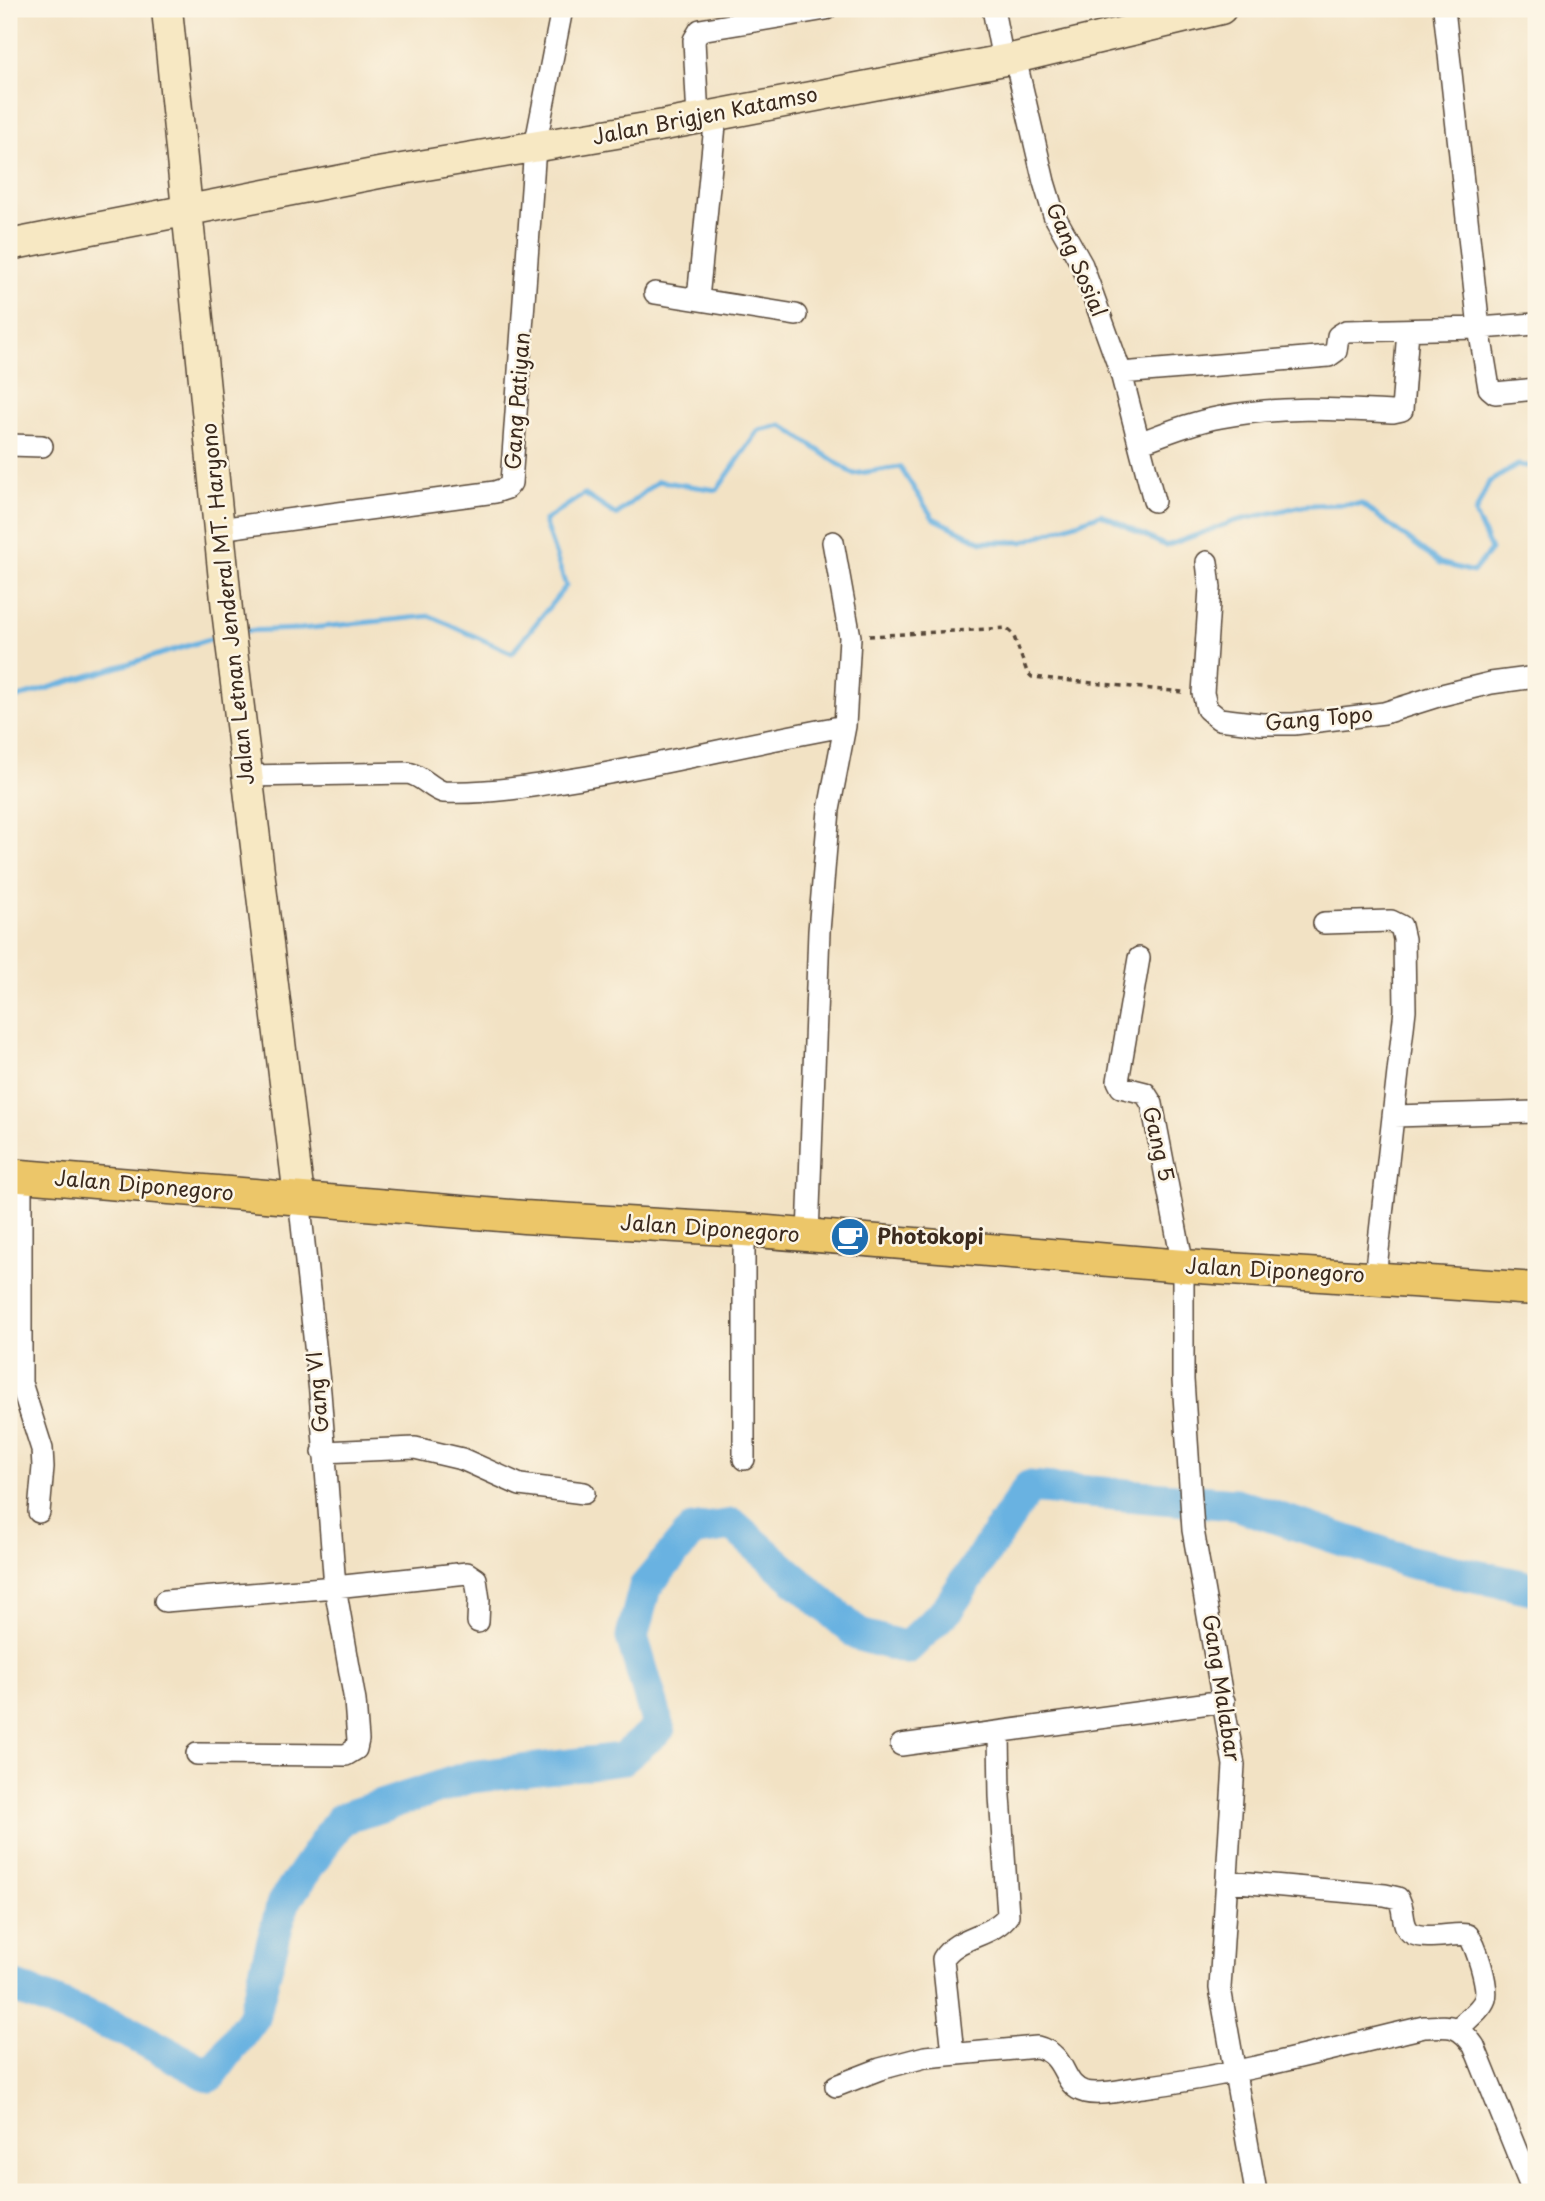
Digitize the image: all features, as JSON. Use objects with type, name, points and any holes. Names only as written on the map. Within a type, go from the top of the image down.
[{"type":"main road","name":"Jalan Diponegoro","points":[[15,1175],[524,1217],[744,1230],[1183,1266],[1536,1289]]},
{"type":"street","name":"Jalan Letnan Jenderal MT. Haryono","points":[[167,9],[227,610],[299,1197]]},
{"type":"street","points":[[535,147],[562,9]]},
{"type":"street","points":[[698,299],[707,117],[694,40],[699,30],[704,27],[818,9]]},
{"type":"street","name":"Gang Sosial","points":[[993,9],[1054,215],[1082,265],[1121,373],[1154,501]]},
{"type":"street","name":"Jalan Brigjen Katamso","points":[[9,246],[384,172],[707,117],[1009,59],[1222,9]]},
{"type":"street","points":[[1444,9],[1479,328],[1491,391],[1536,389]]},
{"type":"street","name":"Gang Patiyan","points":[[219,529],[495,492],[507,488],[511,483],[535,147]]},
{"type":"street","points":[[655,293],[796,315]]},
{"type":"street","points":[[1121,373],[1329,356],[1336,351],[1338,336],[1342,332],[1536,324]]},
{"type":"street","points":[[1139,443],[1220,417],[1272,410],[1402,410],[1408,330]]},
{"type":"street","points":[[9,445],[42,446]]},
{"type":"street","points":[[808,1236],[819,931],[829,810],[845,726],[850,637],[833,542]]},
{"type":"street","points":[[1203,693],[1210,588],[1207,562]]},
{"type":"street","name":"Gang Topo","points":[[1203,693],[1208,709],[1219,719],[1261,724],[1294,724],[1384,713],[1464,690],[1536,677]]},
{"type":"street","points":[[247,776],[408,773],[416,775],[433,789],[443,792],[520,788],[646,767],[781,737],[845,726]]},
{"type":"street","points":[[1324,923],[1391,921],[1401,926],[1404,939],[1405,1010],[1375,1277]]},
{"type":"street","name":"Gang 5","points":[[1139,958],[1118,1081],[1121,1087],[1145,1093],[1152,1104],[1183,1266]]},
{"type":"street","points":[[1394,1116],[1536,1112]]},
{"type":"street","points":[[15,1175],[21,1383],[42,1449],[39,1512]]},
{"type":"street","name":"Gang VI","points":[[197,1754],[346,1755],[356,1749],[358,1740],[355,1701],[335,1587],[320,1392],[299,1197]]},
{"type":"street","points":[[744,1230],[744,1459]]},
{"type":"street","name":"Gang Malabar","points":[[1183,1266],[1183,1380],[1194,1530],[1234,1765],[1220,1988],[1256,2192]]},
{"type":"street","points":[[323,1452],[415,1448],[462,1459],[520,1485],[584,1493]]},
{"type":"street","points":[[165,1601],[467,1573],[475,1579],[479,1600],[478,1622]]},
{"type":"street","points":[[901,1745],[999,1734],[1224,1701]]},
{"type":"street","points":[[953,2053],[943,1959],[956,1947],[998,1925],[1008,1915],[999,1734]]},
{"type":"street","points":[[1227,1881],[1385,1895],[1398,1898],[1403,1905],[1409,1932],[1418,1936],[1468,1935],[1475,1943],[1486,1990],[1482,2004],[1459,2028]]},
{"type":"street","points":[[836,2086],[909,2060],[1026,2047],[1054,2053],[1072,2084],[1085,2092],[1098,2093],[1184,2082],[1424,2027],[1447,2026],[1459,2028],[1474,2046],[1533,2192]]},
{"type":"path","points":[[850,637],[1006,628],[1013,634],[1027,672],[1032,677],[1203,693]]},
{"type":"waterway","points":[[240,631],[301,629],[430,616],[512,653],[566,586],[544,521],[584,494],[616,515],[658,481],[717,490],[759,430],[782,425],[853,474],[900,467],[933,518],[982,542],[1023,542],[1101,514],[1166,546],[1235,521],[1307,505],[1362,504],[1440,563],[1473,572],[1491,550],[1475,514],[1489,482],[1518,465],[1536,467]]},
{"type":"waterway","points":[[9,700],[220,636]]},
{"type":"waterway","points":[[9,1985],[129,2032],[210,2076],[253,2018],[283,1903],[341,1819],[470,1777],[622,1759],[659,1728],[632,1637],[645,1587],[692,1531],[733,1525],[859,1635],[907,1648],[948,1608],[1029,1487],[1235,1504],[1410,1562],[1536,1589]]},
{"type":"place","name":"Photokopi","points":[[850,1237]]}]
